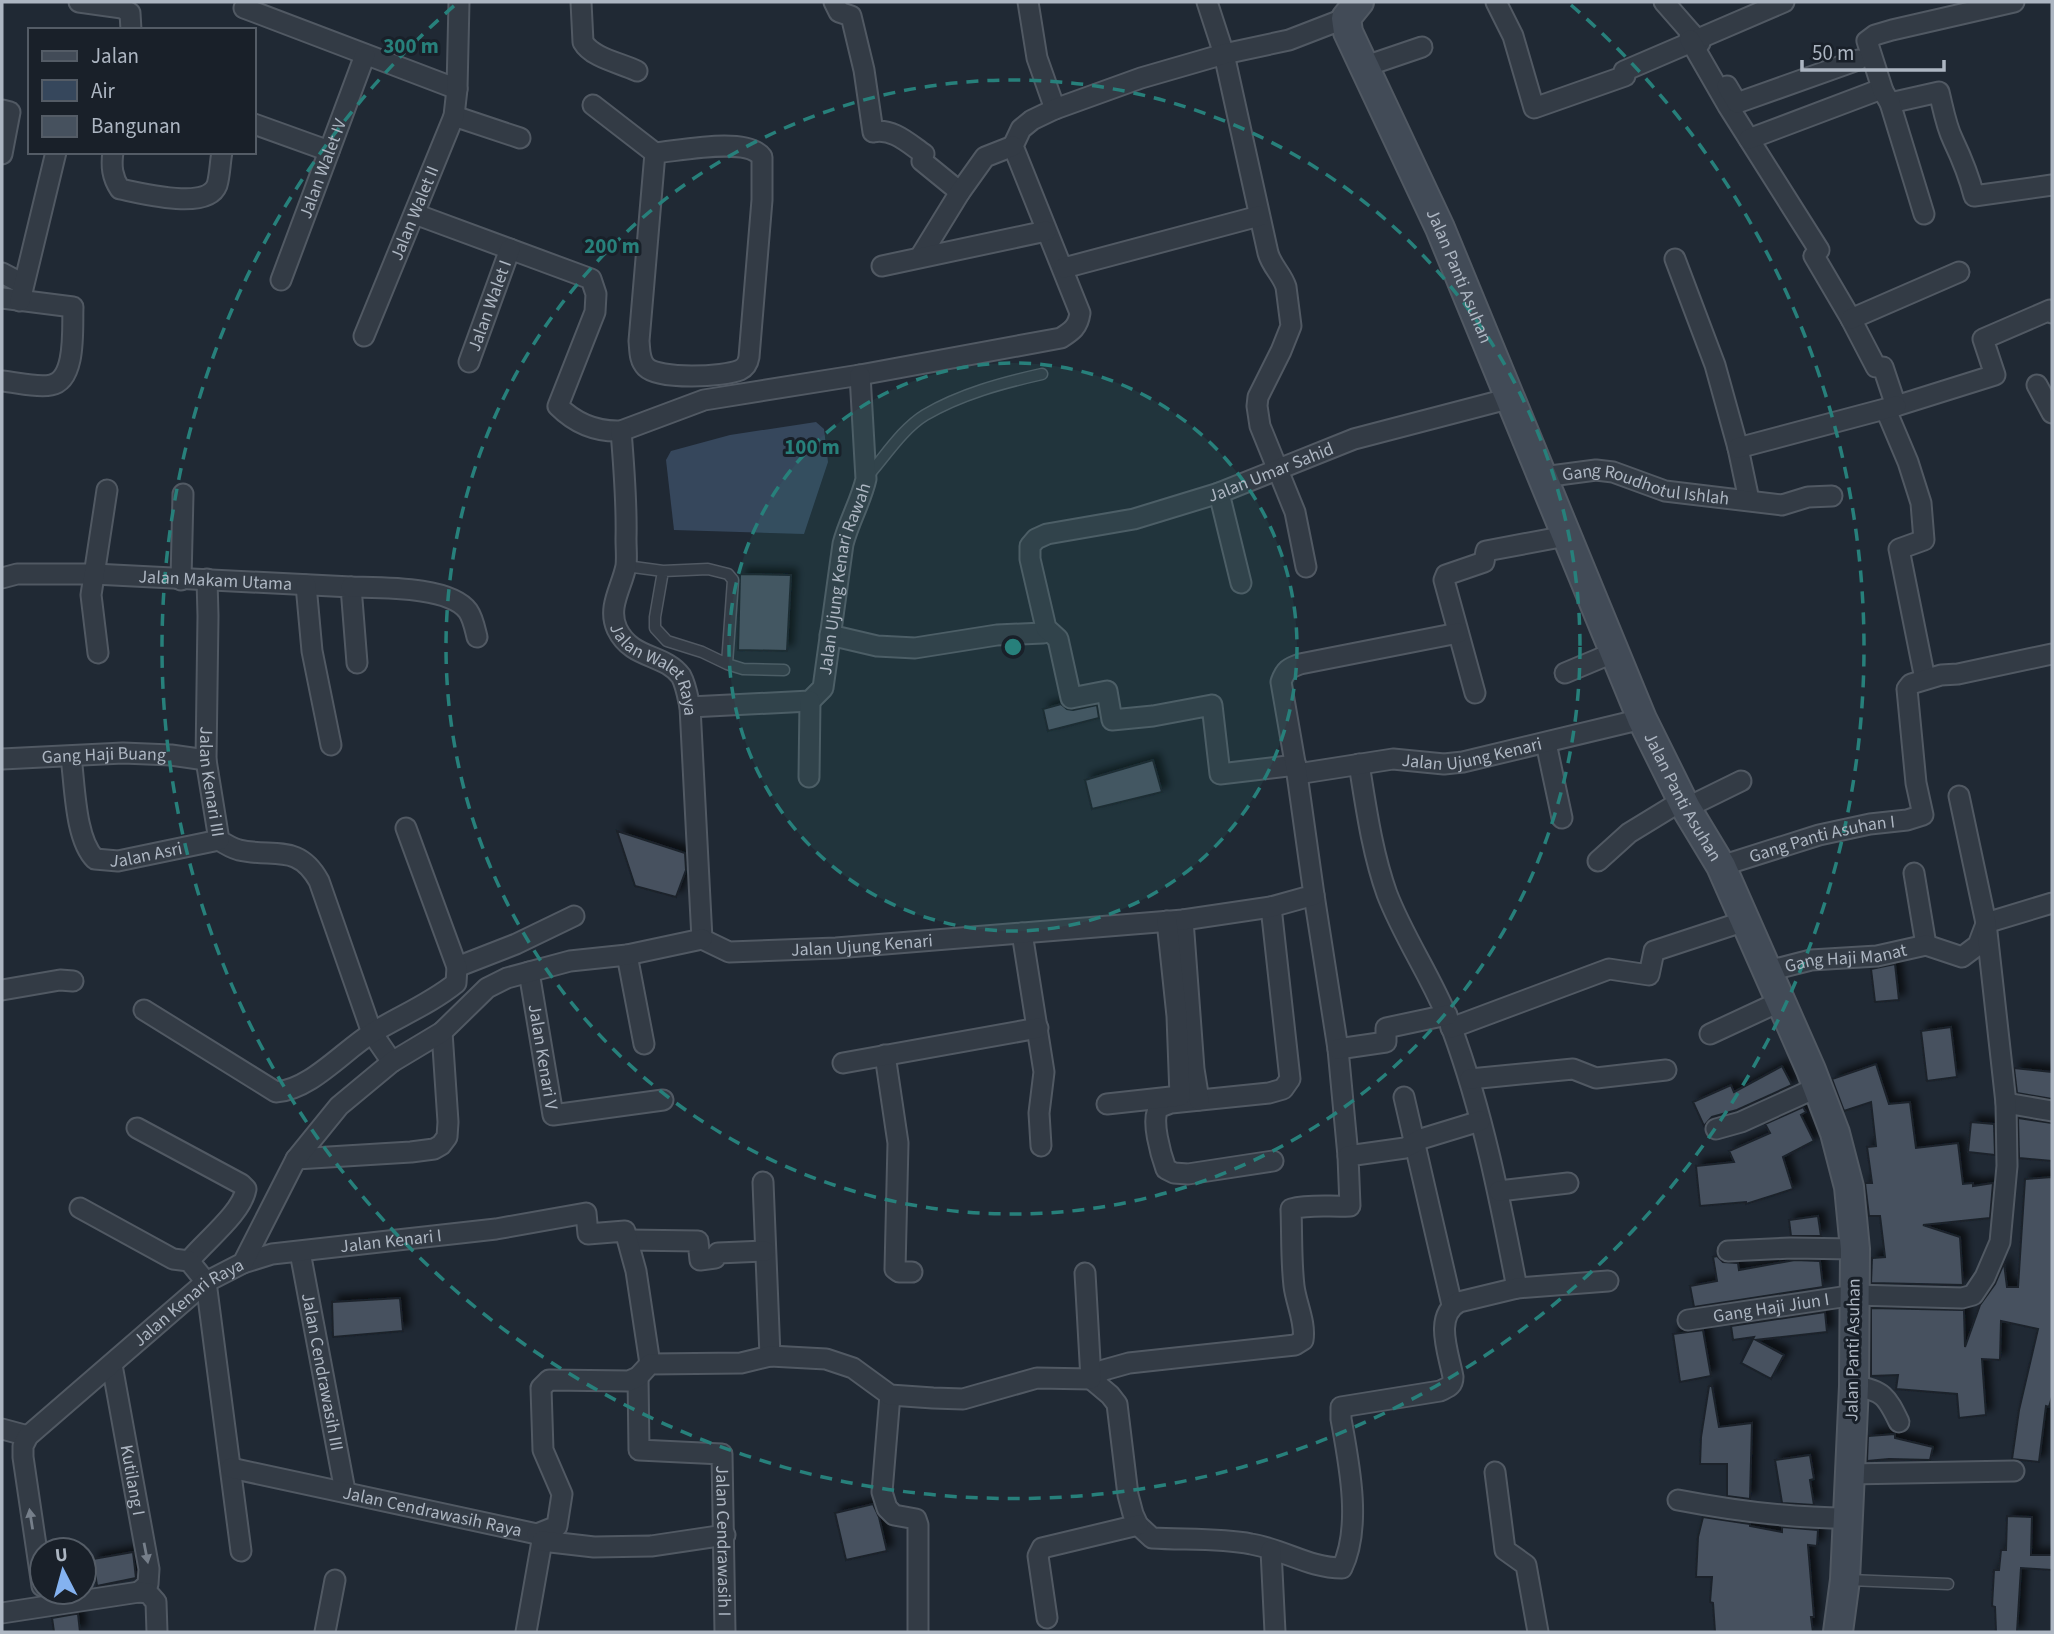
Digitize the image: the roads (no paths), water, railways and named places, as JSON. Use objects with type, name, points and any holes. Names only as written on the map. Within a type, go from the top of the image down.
[{"type":"street","points":[[79,2],[122,8],[130,13],[131,28]]},
{"type":"street","name":"Jalan Walet II","points":[[364,336],[454,116],[459,2]]},
{"type":"street","points":[[581,2],[585,46],[637,71]]},
{"type":"street","points":[[834,2],[839,12],[850,16],[852,20],[864,70],[873,132],[882,130],[896,134],[924,153],[922,161],[960,192]]},
{"type":"street","points":[[1028,2],[1037,58],[1055,109]]},
{"type":"street","points":[[1206,2],[1224,54],[1271,264],[1284,281],[1291,326],[1258,397],[1257,406],[1260,426],[1295,512],[1307,568]]},
{"type":"street","points":[[1496,2],[1513,36],[1534,108],[1625,76],[1624,71],[1687,44],[1693,37],[1784,2]]},
{"type":"street","points":[[1664,2],[1693,37],[1737,103],[1858,60]]},
{"type":"street","points":[[1924,214],[1867,41],[1875,35],[2014,2]]},
{"type":"street","points":[[244,8],[457,89]]},
{"type":"street","points":[[920,257],[960,192],[985,158],[1013,146],[1021,129],[1032,120],[1140,78],[1224,54],[1289,40],[1352,10]]},
{"type":"street","name":"Jalan Panti Asuhan","points":[[1352,10],[1348,32],[1440,228],[1642,719],[1684,804],[1721,866],[1818,1087],[1835,1133],[1849,1187],[1855,1249],[1854,1386],[1845,1580],[1838,1632]]},
{"type":"street","points":[[1693,37],[1749,139],[1819,250],[1814,256],[1876,367],[1883,368],[1891,408],[1921,503],[1924,540],[1899,549],[1925,680],[2052,654]]},
{"type":"street","points":[[1366,66],[1422,47]]},
{"type":"street","name":"Jalan Walet IV","points":[[281,280],[365,55]]},
{"type":"street","points":[[1749,139],[1876,91],[1887,97],[1939,92],[1974,196],[2052,185]]},
{"type":"street","points":[[593,105],[655,153],[737,145],[753,149],[762,157],[762,200],[748,364],[742,369],[700,375],[667,374],[651,371],[644,366],[640,357],[639,341],[655,153]]},
{"type":"street","points":[[2,154],[6,111],[28,113]]},
{"type":"street","points":[[454,116],[520,138]]},
{"type":"street","points":[[256,125],[329,151]]},
{"type":"street","points":[[415,214],[591,279],[595,287],[595,312],[558,406],[574,421],[615,431],[704,400],[1061,338],[1072,331],[1079,323],[1080,313],[1013,146]]},
{"type":"street","points":[[15,294],[55,154]]},
{"type":"street","points":[[113,154],[111,166],[114,181],[120,189],[192,200],[210,195],[217,186],[222,154]]},
{"type":"street","points":[[1064,268],[1259,216]]},
{"type":"street","points":[[882,266],[1046,231]]},
{"type":"street","name":"Jalan Walet I","points":[[469,362],[510,249]]},
{"type":"street","points":[[1675,260],[1715,365],[1749,500]]},
{"type":"street","points":[[1851,319],[1959,272]]},
{"type":"street","points":[[2,273],[15,294],[73,307],[68,371],[60,381],[50,385],[2,381]]},
{"type":"street","points":[[1738,448],[1891,408],[1995,375],[1983,339],[2050,310],[2052,313]]},
{"type":"street","points":[[700,375],[704,400]]},
{"type":"street","name":"Jalan Ujung Kenari Rawah","points":[[810,701],[823,688],[843,544],[866,479],[860,375]]},
{"type":"street","points":[[2037,385],[2052,413]]},
{"type":"street","name":"Jalan Umar Sahid","points":[[1046,628],[1030,559],[1030,546],[1032,542],[1047,534],[1134,519],[1219,493],[1354,439],[1511,398]]},
{"type":"street","name":"Jalan Walet Raya","points":[[615,431],[627,504],[626,566],[617,592],[614,613],[617,628],[626,642],[643,655],[670,666],[683,679],[690,707],[702,939]]},
{"type":"street","name":"Gang Roudhotul Ishlah","points":[[1543,477],[1596,470],[1613,472],[1665,491],[1782,505],[1808,497],[1832,496]]},
{"type":"street","points":[[98,653],[91,595],[107,491]]},
{"type":"street","points":[[1219,493],[1241,583]]},
{"type":"street","points":[[181,580],[183,494]]},
{"type":"street","points":[[1475,693],[1444,580],[1446,575],[1483,562],[1486,551],[1566,536]]},
{"type":"street","name":"Jalan Makam Utama","points":[[2,578],[17,574],[94,574],[404,590],[459,603],[469,611],[477,637]]},
{"type":"street","name":"Jalan Kenari III","points":[[207,579],[206,760],[219,841],[238,849],[276,855],[293,854],[313,870],[372,1033],[392,1062]]},
{"type":"street","points":[[306,585],[312,652],[331,745]]},
{"type":"street","points":[[351,587],[357,663]]},
{"type":"street","points":[[830,635],[877,646],[915,648],[997,635],[1043,633],[1046,628]]},
{"type":"street","name":"Jalan Ujung Kenari","points":[[1046,628],[1058,639],[1071,698],[1107,691],[1112,720],[1153,716],[1212,705],[1220,774],[1296,770],[1393,759],[1444,764],[1463,762],[1642,719]]},
{"type":"street","points":[[539,1538],[557,1526],[562,1494],[543,1450],[541,1388],[544,1382],[554,1379],[629,1381],[644,1371],[741,1363],[770,1356],[826,1359],[853,1368],[890,1395],[963,1399],[1037,1378],[1091,1379],[1104,1370],[1129,1363],[1288,1347],[1303,1340],[1305,1331],[1294,1286],[1290,1244],[1291,1209],[1303,1206],[1350,1206],[1338,1049],[1281,681],[1288,668],[1458,633]]},
{"type":"street","points":[[1565,673],[1615,652]]},
{"type":"street","name":"Gang Panti Asuhan I","points":[[1721,866],[1819,835],[1923,815],[1916,783],[1907,689],[1910,684],[1925,680]]},
{"type":"street","points":[[690,707],[810,701],[809,777]]},
{"type":"street","points":[[1546,743],[1562,818]]},
{"type":"street","name":"Gang Haji Buang","points":[[2,759],[122,753],[206,760]]},
{"type":"street","name":"Jalan Asri","points":[[71,757],[80,831],[88,852],[95,859],[118,860],[219,841]]},
{"type":"street","points":[[1359,764],[1371,836],[1388,894],[1449,1022],[1470,1079],[1499,1191],[1517,1288]]},
{"type":"street","points":[[1598,862],[1629,833],[1684,804],[1741,781]]},
{"type":"street","points":[[1959,796],[1986,923],[2006,1103],[2052,1111]]},
{"type":"street","points":[[406,828],[464,985]]},
{"type":"street","points":[[1914,873],[1926,945]]},
{"type":"street","name":"Jalan Ujung Kenari","points":[[702,939],[729,951],[836,948],[1175,920],[1272,907],[1314,895]]},
{"type":"street","points":[[1986,923],[2052,903]]},
{"type":"street","points":[[1272,907],[1290,1079],[1283,1088],[1269,1093],[1171,1103],[1160,1107],[1155,1121],[1160,1153],[1166,1169],[1174,1173],[1188,1174],[1273,1161]]},
{"type":"street","points":[[144,1010],[276,1092],[301,1085],[372,1033],[464,985],[516,944],[574,916]]},
{"type":"street","points":[[1175,920],[1199,1100]]},
{"type":"street","points":[[1107,1104],[1180,1096],[1175,920]]},
{"type":"street","points":[[1338,1049],[1386,1042],[1386,1028],[1449,1022],[1609,969],[1650,975],[1654,951],[1745,921]]},
{"type":"street","name":"Gang Haji Manat","points":[[1768,971],[1811,960],[1877,956],[1926,945],[1962,957],[1978,945],[1986,923]]},
{"type":"street","points":[[1022,933],[1044,1072],[1039,1113],[1041,1146]]},
{"type":"street","points":[[464,985],[486,988],[507,978],[570,961],[627,955],[702,939]]},
{"type":"street","points":[[627,955],[644,1044]]},
{"type":"street","name":"Jalan Kenari V","points":[[529,972],[554,1115],[663,1100]]},
{"type":"street","points":[[2,990],[60,979],[73,981]]},
{"type":"street","name":"Jalan Kenari Raya","points":[[28,1436],[112,1365],[197,1271],[243,1263],[296,1159],[339,1106],[392,1062],[442,1032],[459,1018],[464,985]]},
{"type":"street","points":[[1710,1034],[1781,1001]]},
{"type":"street","points":[[843,1063],[1038,1028]]},
{"type":"street","points":[[296,1159],[411,1152],[434,1149],[441,1145],[447,1137],[449,1122],[442,1032]]},
{"type":"street","points":[[885,1055],[898,1143],[895,1266],[899,1272],[912,1272]]},
{"type":"street","points":[[1470,1079],[1573,1069],[1596,1078],[1665,1070]]},
{"type":"street","points":[[1716,1129],[1741,1122],[1818,1087]]},
{"type":"street","points":[[1085,1273],[1091,1379],[1117,1404],[1128,1495],[1138,1525],[1152,1538],[1255,1544],[1317,1566],[1342,1568],[1349,1553],[1351,1493],[1341,1407],[1440,1391],[1453,1383],[1444,1327],[1452,1305],[1404,1097]]},
{"type":"street","name":"Gang Haji Jiun I","points":[[1688,1320],[1855,1295],[1973,1296],[1985,1278],[2000,1242],[2007,1166],[2006,1103]]},
{"type":"street","points":[[1348,1156],[1405,1148],[1421,1139],[1480,1121]]},
{"type":"street","points":[[137,1128],[246,1189],[245,1196],[225,1225],[205,1242],[197,1271],[231,1468],[240,1551]]},
{"type":"street","points":[[763,1182],[770,1356]]},
{"type":"street","points":[[1499,1191],[1569,1183]]},
{"type":"street","points":[[80,1208],[197,1271]]},
{"type":"street","name":"Jalan Kenari I","points":[[243,1263],[272,1254],[496,1229],[586,1213],[587,1234],[625,1231],[628,1240]]},
{"type":"street","points":[[644,1371],[636,1271],[628,1240],[698,1241],[700,1261],[715,1258],[718,1253],[765,1251]]},
{"type":"street","points":[[1728,1251],[1855,1249]]},
{"type":"street","name":"Jalan Cendrawasih III","points":[[300,1252],[345,1491]]},
{"type":"street","points":[[1452,1305],[1517,1288],[1608,1281]]},
{"type":"street","name":"Kutilang I","points":[[112,1365],[149,1569],[148,1584],[139,1592]]},
{"type":"street","name":"Jalan Cendrawasih I","points":[[644,1371],[639,1450],[722,1454],[725,1632]]},
{"type":"street","points":[[1854,1386],[1868,1388],[1888,1398],[1899,1422]]},
{"type":"street","points":[[890,1395],[882,1492],[890,1511],[901,1518],[916,1519],[918,1525],[918,1632]]},
{"type":"street","points":[[2,1429],[28,1436],[23,1457],[35,1536]]},
{"type":"street","name":"Jalan Cendrawasih Raya","points":[[231,1468],[345,1491],[539,1538],[526,1632]]},
{"type":"street","points":[[1495,1472],[1505,1550],[1526,1565],[1538,1632]]},
{"type":"street","points":[[1849,1474],[2014,1472]]},
{"type":"street","points":[[1678,1500],[1756,1513],[1847,1518]]},
{"type":"street","points":[[1047,1618],[1038,1556],[1042,1548],[1138,1525]]},
{"type":"street","points":[[539,1538],[594,1547],[651,1546],[724,1535]]},
{"type":"street","points":[[1270,1550],[1275,1632]]},
{"type":"street","points":[[325,1632],[335,1580]]},
{"type":"street","points":[[98,1595],[148,1593],[156,1602],[157,1632]]},
{"type":"street","points":[[2,1613],[28,1605]]},
{"type":"lane","points":[[866,479],[909,429],[925,415],[992,385],[1042,374]]},
{"type":"lane","points":[[626,566],[663,571],[708,569],[728,574],[733,580],[727,664]]},
{"type":"lane","points":[[663,571],[655,628],[667,641],[743,669],[784,670]]},
{"type":"lane","points":[[670,666],[679,645]]},
{"type":"lane","points":[[1845,1580],[1948,1584]]},
{"type":"water","points":[[816,422],[824,429],[828,462],[804,534],[674,530],[666,460],[671,451],[730,435]]}]
